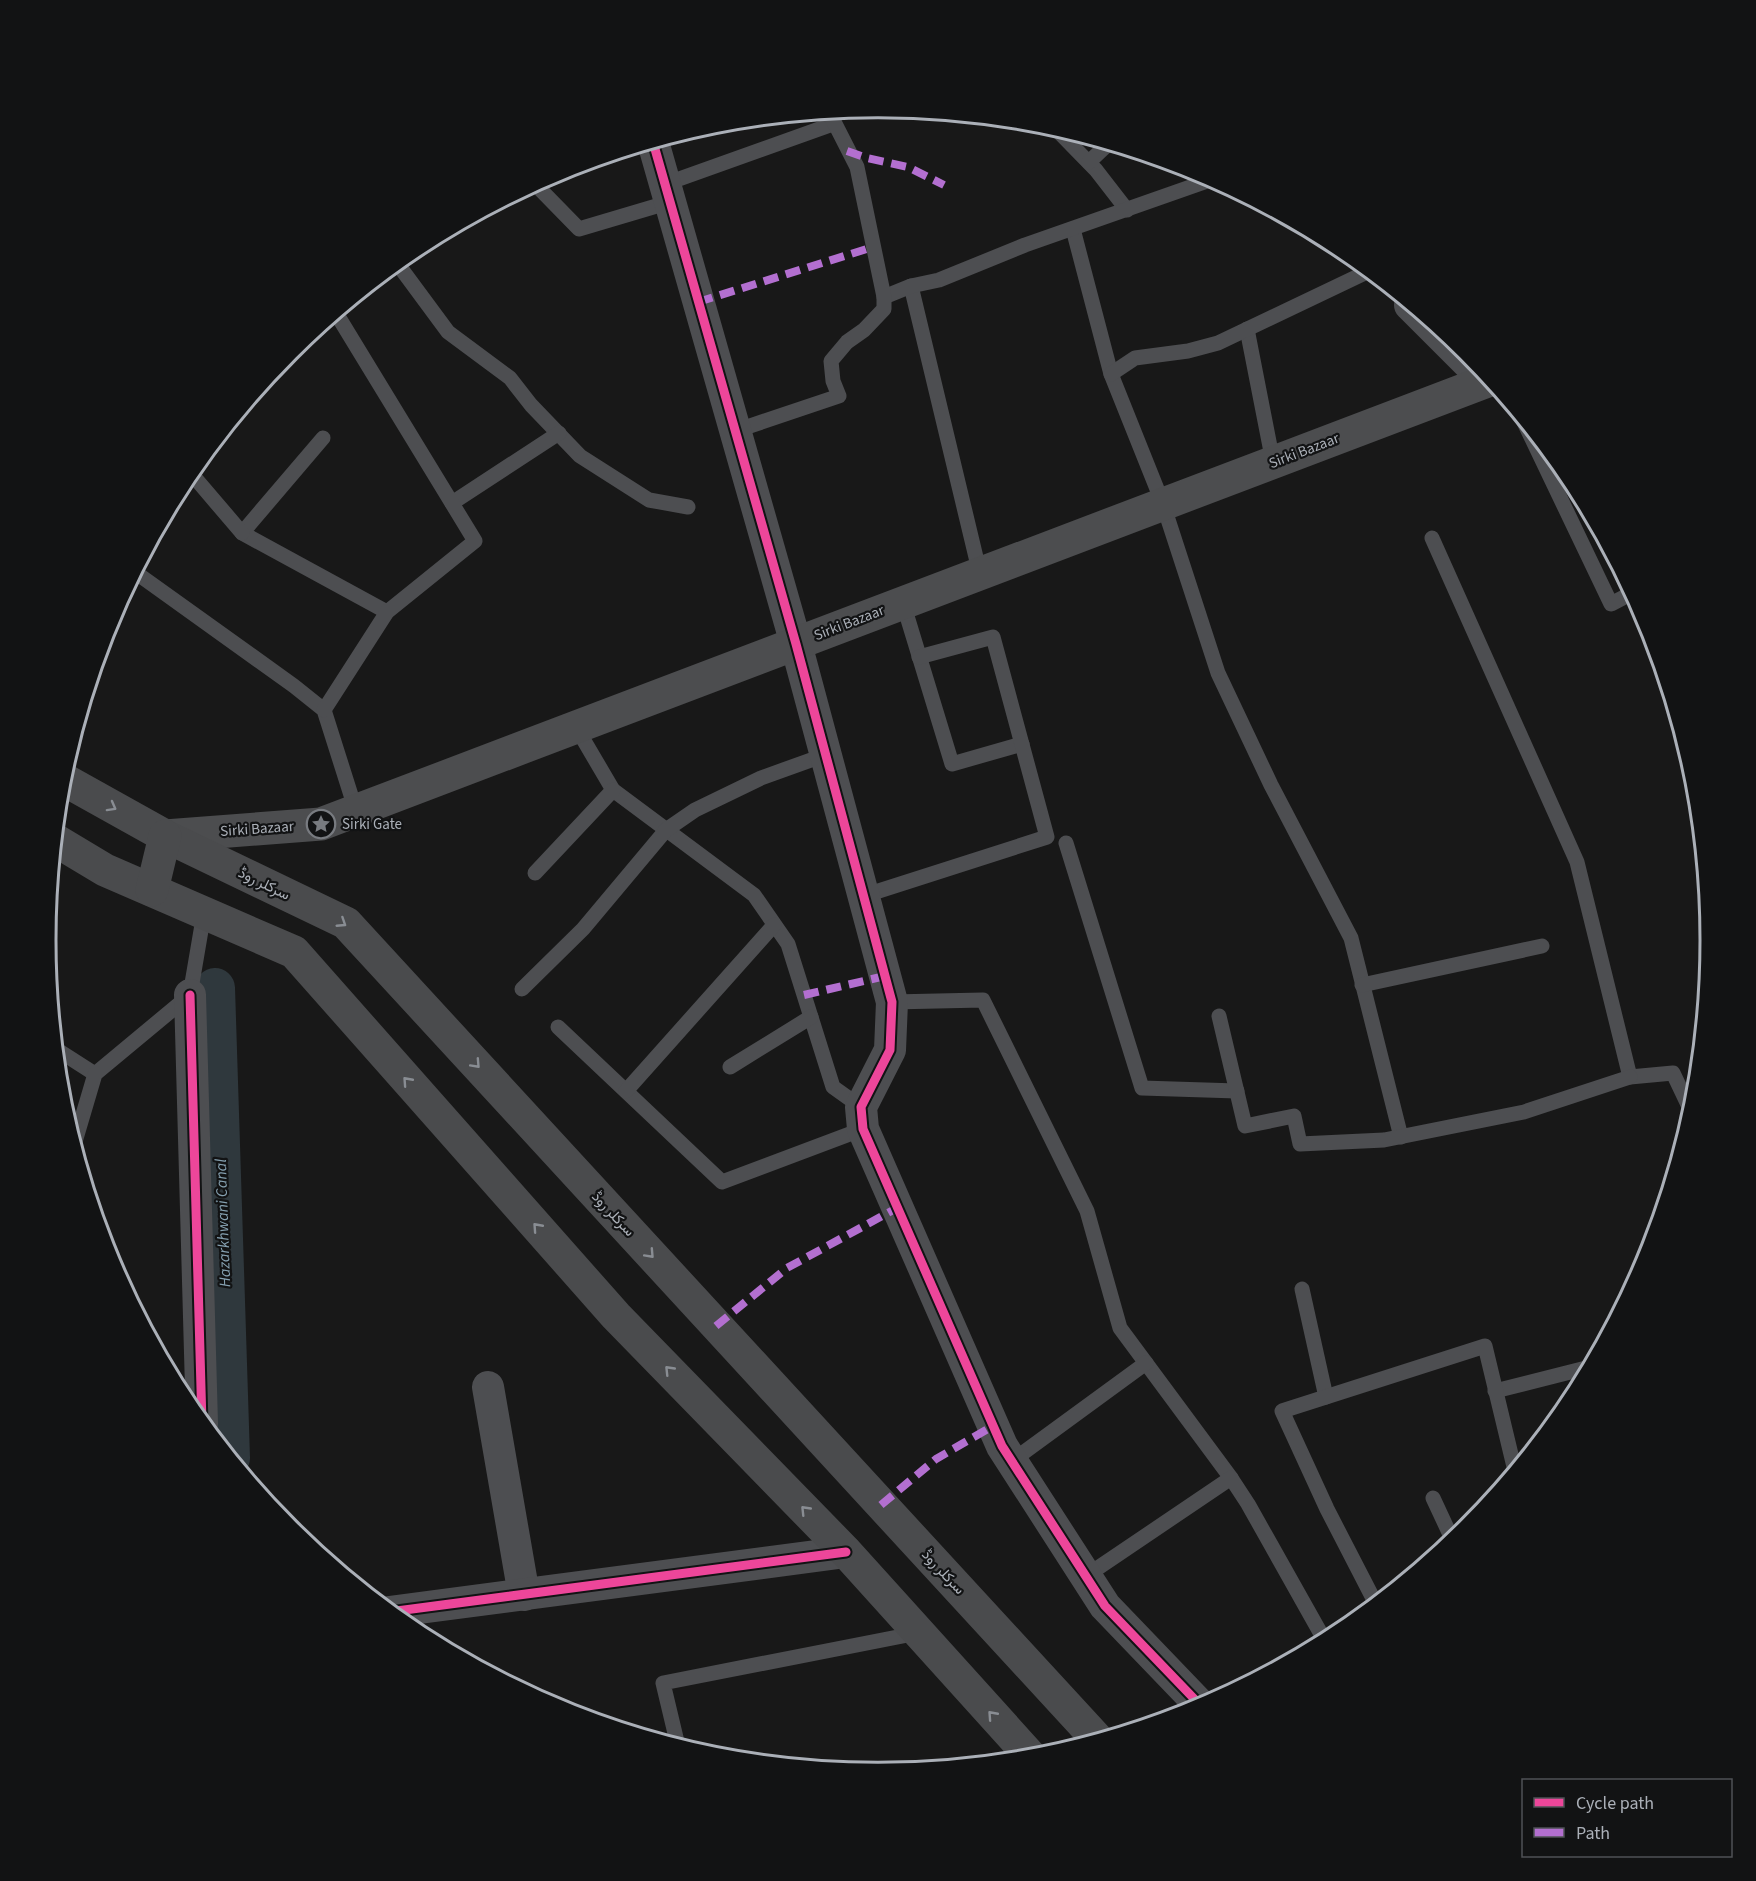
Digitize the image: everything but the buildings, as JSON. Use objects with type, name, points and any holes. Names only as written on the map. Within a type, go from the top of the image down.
[{"type":"main road","name":"Sirki Bazaar","points":[[165,836],[321,824],[1482,382]]},
{"type":"main road","name":"سرکلر روڈ","points":[[71,783],[165,836],[346,923],[1093,1734]]},
{"type":"main road","points":[[152,890],[165,836]]},
{"type":"main road","points":[[62,844],[105,870],[294,952],[616,1316],[846,1552],[1024,1749]]},
{"type":"main road","points":[[294,952],[315,908]]},
{"type":"street","points":[[655,149],[796,644],[891,1002],[890,1050],[862,1118],[993,1426],[1012,1461],[1105,1606],[1195,1699]]},
{"type":"street","points":[[190,996],[202,1408]]},
{"type":"street","points":[[488,1387],[524,1594]]},
{"type":"street","points":[[402,1610],[846,1552]]},
{"type":"lane","points":[[542,191],[579,229],[667,193],[827,120]]},
{"type":"lane","points":[[735,431],[839,396],[833,381],[831,361],[847,342],[864,330],[884,309],[884,297],[857,167],[832,120]]},
{"type":"lane","points":[[1068,141],[1089,162],[1127,210]]},
{"type":"lane","points":[[1089,162],[1102,150]]},
{"type":"lane","points":[[884,297],[911,286],[939,280],[1025,245],[1199,184]]},
{"type":"lane","points":[[1073,229],[1111,374],[1162,504],[1218,674],[1276,795],[1351,938],[1401,1137]]},
{"type":"lane","points":[[402,270],[448,332],[510,378],[531,405],[580,456],[649,501],[688,507]]},
{"type":"lane","points":[[1111,374],[1135,358],[1188,351],[1218,343],[1361,275]]},
{"type":"lane","points":[[911,286],[980,574]]},
{"type":"lane","points":[[324,710],[387,612],[475,542],[340,319]]},
{"type":"lane","points":[[1246,329],[1273,462]]},
{"type":"lane","points":[[452,503],[559,433]]},
{"type":"lane","points":[[242,533],[322,438]]},
{"type":"lane","points":[[1536,447],[1611,604],[1625,597]]},
{"type":"lane","points":[[197,480],[242,533],[387,612]]},
{"type":"lane","points":[[1432,538],[1578,862],[1630,1077]]},
{"type":"lane","points":[[141,576],[324,710],[356,811]]},
{"type":"lane","points":[[903,603],[952,764],[1022,744]]},
{"type":"lane","points":[[863,896],[1047,837],[993,637],[919,657]]},
{"type":"lane","points":[[558,1027],[722,1182],[862,1118],[833,1086],[788,944],[754,895],[613,790],[576,727]]},
{"type":"lane","points":[[522,989],[583,929],[666,830],[695,810],[761,778],[825,755]]},
{"type":"lane","points":[[535,873],[613,790]]},
{"type":"lane","points":[[1066,843],[1142,1088],[1236,1091]]},
{"type":"lane","points":[[78,1130],[95,1074],[190,996],[204,913]]},
{"type":"lane","points":[[626,1091],[774,925]]},
{"type":"lane","points":[[1362,985],[1542,946]]},
{"type":"lane","points":[[891,1002],[984,1000],[1087,1211],[1120,1328],[1231,1478],[1321,1633]]},
{"type":"lane","points":[[1219,1016],[1245,1126],[1294,1116],[1300,1144],[1384,1140],[1401,1137],[1524,1112],[1630,1077],[1673,1073],[1685,1099]]},
{"type":"lane","points":[[730,1067],[811,1017]]},
{"type":"lane","points":[[64,1054],[95,1074]]},
{"type":"lane","points":[[1302,1289],[1326,1397]]},
{"type":"lane","points":[[1373,1597],[1327,1509],[1282,1411],[1485,1346],[1513,1463]]},
{"type":"lane","points":[[1012,1461],[1146,1363]]},
{"type":"lane","points":[[1495,1391],[1579,1370]]},
{"type":"lane","points":[[1086,1576],[1231,1478]]},
{"type":"lane","points":[[1433,1498],[1449,1532]]},
{"type":"lane","points":[[676,1737],[663,1683],[918,1633]]},
{"type":"waterway","name":"Hazarkhwani Canal","points":[[215,988],[230,1447]]},
{"type":"marked path","points":[[847,151],[908,167],[944,185]]},
{"type":"marked path","points":[[698,302],[873,247]]},
{"type":"marked path","points":[[804,995],[885,976]]},
{"type":"marked path","points":[[716,1326],[787,1268],[897,1208]]},
{"type":"marked path","points":[[881,1505],[936,1459],[993,1426]]},
{"type":"cycle path","points":[[655,149],[796,644],[892,1002],[890,1050],[861,1107],[863,1129],[1002,1446],[1105,1606],[1195,1699]]},
{"type":"cycle path","points":[[190,995],[202,1408]]},
{"type":"cycle path","points":[[402,1610],[846,1552]]},
{"type":"place","name":"Sirki Gate","points":[[321,824]]}]
